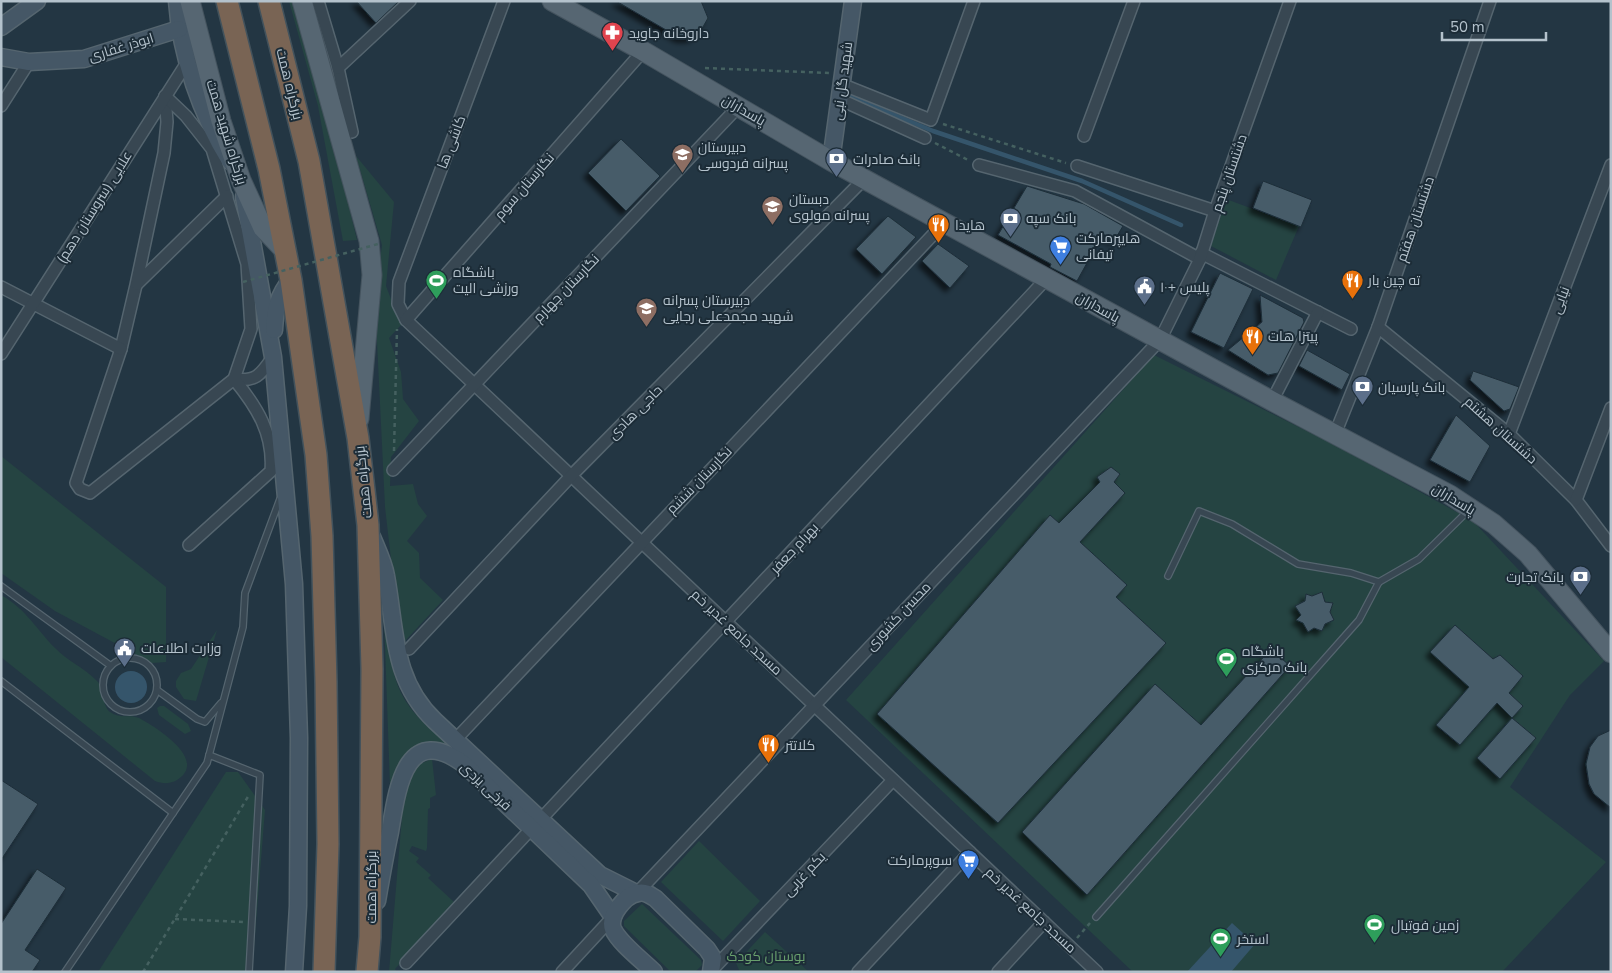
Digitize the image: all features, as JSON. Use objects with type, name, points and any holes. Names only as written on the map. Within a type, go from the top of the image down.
[{"type":"highway","points":[[228,1],[269,169],[291,280],[315,446],[322,536],[328,844],[324,972]]},
{"type":"highway","name":"بزرگراه همت","points":[[270,1],[309,161],[358,438],[368,525],[372,669],[370,937],[367,972]]},
{"type":"main road","points":[[1,27],[37,1]]},
{"type":"main road","points":[[177,1],[179,29],[216,139],[241,180],[273,357],[294,584],[299,738],[298,906],[294,972]]},
{"type":"main road","name":"بزرگراه شهید همت","points":[[190,1],[221,121],[241,180],[263,228],[285,251]]},
{"type":"main road","points":[[302,1],[369,241],[372,276],[358,438]]},
{"type":"main road","name":"پاسداران","points":[[552,1],[643,51],[831,161],[1272,401],[1450,495],[1494,524],[1528,554],[1611,653]]},
{"type":"main road","name":"شهید گل نبی","points":[[831,161],[853,1]]},
{"type":"main road","name":"ابوذر غفاری","points":[[1,57],[29,62],[84,60],[179,29]]},
{"type":"main road","points":[[273,357],[275,311],[283,290],[291,280]]},
{"type":"main road","name":"فرخی یزدی","points":[[368,525],[386,574],[392,626],[405,679],[413,696],[426,712],[456,739],[591,885],[613,917],[612,927],[618,937],[654,972]]},
{"type":"main road","name":"فرخی یزدی","points":[[370,937],[400,778],[406,767],[419,755],[426,752],[441,752],[457,759],[600,875],[636,893],[648,893],[707,949],[713,958],[712,970]]},
{"type":"main road","points":[[613,917],[618,908],[636,893]]},
{"type":"street","points":[[318,1],[338,68],[352,132]]},
{"type":"street","points":[[338,68],[410,1]]},
{"type":"street","name":"کاشی ها","points":[[399,282],[504,1]]},
{"type":"street","points":[[841,86],[931,120],[974,1]]},
{"type":"street","points":[[1084,136],[1134,1]]},
{"type":"street","name":"دشتستان پنجم","points":[[1160,340],[1201,256],[1215,211],[1290,1]]},
{"type":"street","name":"دشتستان هفتم","points":[[1336,434],[1378,326],[1490,1]]},
{"type":"street","name":"نگارستان سوم","points":[[406,320],[643,51]]},
{"type":"street","name":"علایی (سروستان دهم)","points":[[1,354],[188,60]]},
{"type":"street","points":[[1,106],[29,62]]},
{"type":"street","points":[[841,86],[925,138]]},
{"type":"street","points":[[165,96],[186,116],[212,149],[247,264],[250,289],[250,329],[234,379],[90,494],[80,489],[76,483],[121,349],[136,285],[164,153],[167,122],[165,96]]},
{"type":"street","name":"نگارستان چهارم","points":[[393,470],[738,107]]},
{"type":"street","points":[[979,165],[1075,191],[1201,256],[1351,329]]},
{"type":"street","points":[[1077,166],[1215,211]]},
{"type":"street","name":"نیایی","points":[[1508,434],[1611,166]]},
{"type":"street","name":"حاجی هادی","points":[[410,649],[571,476],[864,179]]},
{"type":"street","points":[[136,285],[227,196]]},
{"type":"street","name":"نگارستان ششم","points":[[456,739],[944,222]]},
{"type":"street","name":"بهرام جعفر","points":[[406,964],[1047,278]]},
{"type":"street","name":"مسجد جامع غدیر خم","points":[[399,282],[398,304],[406,320],[1097,972]]},
{"type":"street","points":[[1,287],[121,349]]},
{"type":"street","points":[[1272,401],[1318,312]]},
{"type":"street","name":"دشتستان هشتم","points":[[1378,326],[1508,434],[1576,500],[1611,546]]},
{"type":"street","name":"محسن کشوری","points":[[636,893],[1160,340]]},
{"type":"street","points":[[234,379],[248,381],[261,374],[273,357]]},
{"type":"street","points":[[189,545],[271,471],[272,458],[269,434],[254,404],[234,379]]},
{"type":"street","points":[[1576,500],[1611,408]]},
{"type":"street","name":"یکم غربی","points":[[712,970],[893,780]]},
{"type":"street","points":[[858,972],[970,852]]},
{"type":"street","points":[[562,972],[613,917]]},
{"type":"street","points":[[998,972],[1044,922]]},
{"type":"lane","points":[[65,972],[207,763],[243,626],[245,593],[285,487]]},
{"type":"lane","points":[[1096,918],[1359,620],[1380,582],[1420,559],[1471,509]]},
{"type":"lane","points":[[1168,576],[1199,511],[1232,524],[1298,564],[1351,573],[1380,582]]},
{"type":"lane","points":[[1,586],[111,666]]},
{"type":"lane","points":[[126,658],[143,661],[155,673],[158,690],[149,705],[142,710],[132,713],[114,708],[104,692],[106,673],[111,666],[126,658]]},
{"type":"lane","points":[[1,681],[172,813]]},
{"type":"lane","points":[[158,690],[196,719],[205,722],[224,699]]},
{"type":"lane","points":[[209,755],[260,776],[249,972]]},
{"type":"lane","points":[[370,937],[374,972]]},
{"type":"path","points":[[698,68],[841,86]]},
{"type":"path","points":[[931,120],[1058,160]]},
{"type":"path","points":[[925,138],[979,165]]},
{"type":"path","points":[[243,282],[378,244]]},
{"type":"path","points":[[393,470],[398,304]]},
{"type":"path","points":[[143,972],[260,776]]},
{"type":"path","points":[[1070,946],[1096,918]]},
{"type":"path","points":[[175,919],[252,923]]},
{"type":"green space","points":[[289,1],[296,1],[324,103],[357,240],[343,241],[318,106]]},
{"type":"green space","points":[[356,156],[394,202],[386,286],[401,325],[389,338],[401,372],[403,399],[419,421],[391,457],[390,486],[413,484],[418,504],[427,516],[407,541],[419,553],[420,578],[443,600],[405,641],[398,620],[385,507],[375,300],[382,245]]},
{"type":"green space","points":[[1226,199],[1299,226],[1276,280],[1211,246]]},
{"type":"green space","name":"باشگاه بانک مرکزی","points":[[1154,355],[1331,443],[1473,521],[1604,661],[1570,695],[1510,787],[1606,862],[1502,972],[1133,972],[846,700]]},
{"type":"green space","points":[[1,456],[166,587],[166,662],[152,663],[55,611],[1,573]]},
{"type":"green space","points":[[383,590],[390,656],[401,693],[417,716],[451,747],[426,746],[410,751],[399,764],[390,786]]},
{"type":"green space","points":[[1,595],[25,613],[60,653],[97,681],[101,688],[105,705],[110,712],[117,715],[139,718],[167,736],[176,745],[184,754],[187,763],[185,772],[177,780],[164,783],[155,781],[1,657]]},
{"type":"green space","points":[[217,630],[196,701],[184,699],[176,687],[176,681],[181,673],[191,669]]},
{"type":"green space","points":[[164,706],[188,724],[191,731],[185,734],[159,715],[157,708]]},
{"type":"green space","points":[[432,759],[436,795],[430,798],[430,808],[428,809],[427,848],[426,851],[412,846],[409,851],[419,858],[416,862],[431,875],[428,878],[454,902],[395,969],[397,972],[389,972],[405,780],[417,765]]},
{"type":"green space","points":[[226,772],[238,772],[265,810],[252,972],[98,972]]},
{"type":"green space","points":[[699,841],[760,901],[723,941],[661,882]]},
{"type":"green space","points":[[642,904],[701,960],[702,965],[695,972],[671,972],[624,926],[624,921]]},
{"type":"green space","name":"بوستان کودک","points":[[765,932],[809,972],[740,972],[736,963]]},
{"type":"water","points":[[131,671],[143,675],[147,687],[143,699],[131,703],[119,699],[115,687],[119,675]]},
{"type":"water","name":"استخر","points":[[1232,923],[1255,944],[1231,972],[1187,972]]},
{"type":"building","points":[[356,1],[399,1],[376,23]]},
{"type":"building","points":[[616,1],[701,1],[708,18],[699,34],[691,38],[680,38]]},
{"type":"building","points":[[621,139],[660,176],[626,211],[588,173]]},
{"type":"building","points":[[1263,181],[1312,200],[1301,227],[1253,208]]},
{"type":"building","points":[[1027,186],[1084,204],[1123,226],[1114,241],[1103,234],[1077,281],[1050,267],[1051,264],[998,235]]},
{"type":"building","points":[[888,216],[916,237],[882,274],[856,249]]},
{"type":"building","points":[[938,244],[969,266],[950,288],[922,261]]},
{"type":"building","points":[[1220,273],[1253,289],[1224,348],[1191,332]]},
{"type":"building","points":[[1260,295],[1303,318],[1304,322],[1278,373],[1268,375],[1228,350],[1262,322]]},
{"type":"building","points":[[1307,350],[1350,374],[1342,390],[1299,366]]},
{"type":"building","points":[[1473,371],[1519,387],[1510,409],[1504,411],[1470,380]]},
{"type":"building","points":[[1456,415],[1490,446],[1470,482],[1430,460]]},
{"type":"building","points":[[1111,467],[1120,474],[1114,482],[1125,493],[1080,542],[1127,585],[1116,597],[1166,643],[998,823],[877,714],[1050,515],[1059,523],[1100,482],[1097,477]]},
{"type":"building","points":[[1322,592],[1325,602],[1333,603],[1330,612],[1334,620],[1325,624],[1322,631],[1314,628],[1308,632],[1303,623],[1296,620],[1301,615],[1295,606],[1305,601],[1306,594],[1312,596]]},
{"type":"building","points":[[1455,625],[1493,659],[1500,655],[1523,676],[1509,693],[1523,706],[1512,718],[1497,703],[1460,745],[1436,725],[1469,687],[1430,652]]},
{"type":"building","points":[[1271,649],[1290,666],[1087,895],[1022,832],[1155,684],[1201,725]]},
{"type":"building","points":[[1512,718],[1536,738],[1500,779],[1477,758]]},
{"type":"building","points":[[1611,730],[1611,808],[1594,794],[1589,784],[1586,764],[1590,747],[1598,736]]},
{"type":"building","points":[[1,780],[38,804],[1,860]]},
{"type":"building","points":[[37,869],[66,888],[25,950],[40,960],[32,972],[1,972],[1,924]]},
{"type":"waterway","points":[[851,97],[933,131],[1082,181],[1181,225]]},
{"type":"place","name":"داروخانه جاوید","points":[[613,52]]},
{"type":"place","name":"دبیرستان پسرانه فردوسی","points":[[682,174]]},
{"type":"place","name":"بانک صادرات","points":[[837,178]]},
{"type":"place","name":"دبستان پسرانه مولوی","points":[[773,226]]},
{"type":"place","name":"بانک سپه","points":[[1010,237]]},
{"type":"place","name":"هایدا","points":[[939,244]]},
{"type":"place","name":"هایپرمارکت تیفانی","points":[[1060,265]]},
{"type":"place","name":"باشگاه ورزشی الیت","points":[[437,299]]},
{"type":"place","name":"ته چین بار","points":[[1352,299]]},
{"type":"place","name":"پلیس +۱۰","points":[[1144,306]]},
{"type":"place","name":"دبیرستان پسرانه شهید مجمدعلی رجایی","points":[[647,327]]},
{"type":"place","name":"پیتزا هات","points":[[1252,355]]},
{"type":"place","name":"بانک پارسیان","points":[[1362,406]]},
{"type":"place","name":"بانک تجارت","points":[[1580,596]]},
{"type":"place","name":"وزارت اطلاعات","points":[[125,667]]},
{"type":"place","name":"باشگاه بانک مرکزی","points":[[1226,678]]},
{"type":"place","name":"کلاتتر","points":[[769,764]]},
{"type":"place","name":"سوپرمارکت","points":[[968,879]]},
{"type":"place","name":"زمین فوتبال","points":[[1375,944]]},
{"type":"place","name":"استخر","points":[[1221,958]]}]
